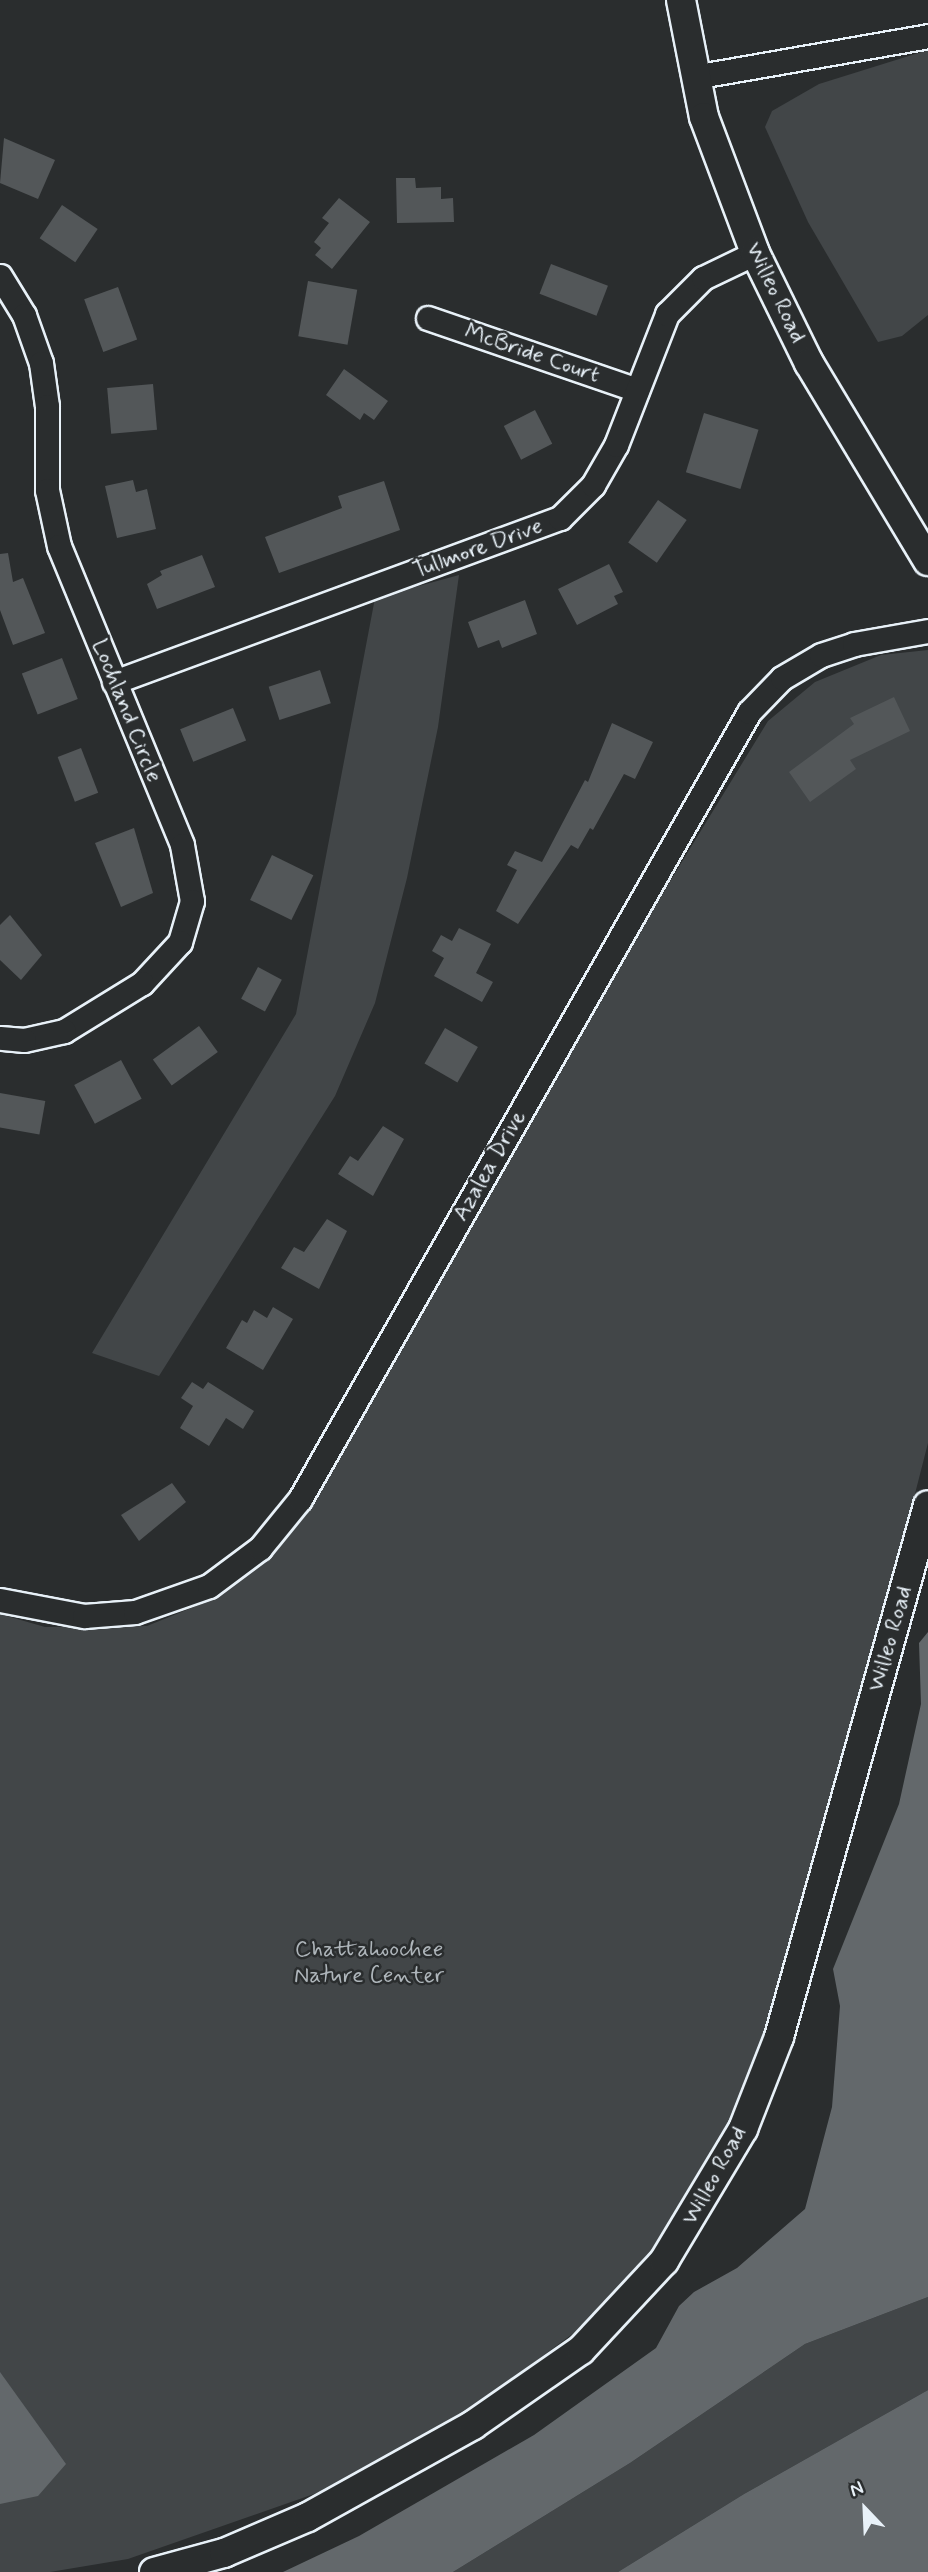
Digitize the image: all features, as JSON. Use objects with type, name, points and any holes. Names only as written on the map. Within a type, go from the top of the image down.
[{"type":"street","name":"Willeo Road","points":[[681,0],[694,77],[719,163],[755,253],[809,363],[928,561]]},
{"type":"street","points":[[694,77],[928,36]]},
{"type":"street","name":"Tullmore Drive","points":[[114,682],[560,518],[603,470],[657,334],[683,295],[703,278],[755,253]]},
{"type":"street","name":"Lochland Circle","points":[[0,276],[24,315],[41,363],[53,526],[182,845],[191,883],[190,920],[167,961],[85,1021],[44,1038],[0,1038]]},
{"type":"street","name":"McBride Court","points":[[428,318],[637,390]]},
{"type":"street","name":"Azalea Drive","points":[[0,1600],[84,1616],[135,1612],[209,1586],[260,1548],[300,1499],[748,712],[782,678],[821,655],[854,644],[928,631]]},
{"type":"street","name":"Willeo Road","points":[[154,2572],[224,2553],[278,2531],[473,2425],[581,2350],[664,2261],[737,2141],[779,2037],[928,1505]]},
{"type":"green space","points":[[928,50],[928,315],[902,336],[878,342],[808,222],[765,127],[772,111],[819,84]]},
{"type":"green space","points":[[459,575],[438,727],[407,878],[375,1003],[335,1096],[159,1376],[92,1353],[296,1014],[375,598]]},
{"type":"green space","name":"Chattahoochee Nature Center","points":[[928,650],[928,1443],[760,2099],[667,2232],[586,2324],[487,2397],[351,2481],[128,2559],[50,2572],[0,2572],[0,1614],[45,1627],[147,1626],[206,1602],[266,1559],[324,1483],[392,1336],[768,721],[815,682],[881,655]]},
{"type":"green space","points":[[928,2297],[928,2390],[744,2494],[618,2572],[453,2572],[630,2463],[805,2344]]},
{"type":"shaded area","points":[[928,1632],[928,2297],[805,2344],[630,2463],[453,2572],[283,2572],[359,2536],[534,2435],[656,2348],[679,2306],[694,2292],[737,2268],[805,2209],[832,2107],[840,2006],[833,1969],[899,1804],[921,1704],[919,1643]]},
{"type":"shaded area","points":[[0,2372],[66,2464],[38,2496],[0,2504]]},
{"type":"shaded area","points":[[928,2390],[928,2572],[618,2572],[744,2494]]},
{"type":"building","points":[[4,138],[55,160],[38,199],[0,183]]},
{"type":"building","points":[[396,178],[415,178],[416,188],[441,187],[441,199],[453,198],[454,222],[397,223]]},
{"type":"building","points":[[339,198],[370,222],[332,269],[315,255],[321,248],[314,242],[329,223],[322,218]]},
{"type":"building","points":[[62,205],[98,229],[75,262],[40,238]]},
{"type":"building","points":[[551,264],[608,286],[596,316],[540,294]]},
{"type":"building","points":[[308,281],[357,290],[348,345],[298,336]]},
{"type":"building","points":[[118,287],[137,340],[103,352],[84,299]]},
{"type":"building","points":[[344,369],[388,401],[374,420],[364,413],[360,420],[326,395]]},
{"type":"building","points":[[153,384],[157,430],[111,434],[107,388]]},
{"type":"building","points":[[535,410],[552,444],[521,460],[504,426]]},
{"type":"building","points":[[704,413],[759,430],[740,489],[686,472]]},
{"type":"building","points":[[133,480],[136,492],[147,489],[156,529],[117,538],[105,486]]},
{"type":"building","points":[[384,481],[400,530],[279,573],[265,537],[342,508],[338,496]]},
{"type":"building","points":[[658,500],[687,520],[657,563],[628,543]]},
{"type":"building","points":[[8,553],[13,582],[23,578],[45,633],[13,645],[0,610],[0,554]]},
{"type":"building","points":[[202,555],[215,587],[157,609],[147,584],[162,575],[160,571]]},
{"type":"building","points":[[609,564],[623,592],[614,596],[618,604],[577,625],[558,589]]},
{"type":"building","points":[[525,600],[537,634],[502,648],[499,640],[478,648],[468,622]]},
{"type":"building","points":[[62,658],[78,699],[38,714],[22,673]]},
{"type":"building","points":[[320,670],[331,703],[279,720],[269,687]]},
{"type":"building","points":[[894,697],[910,731],[850,760],[856,769],[810,802],[789,772],[854,724],[850,718]]},
{"type":"building","points":[[233,708],[246,740],[193,762],[180,729]]},
{"type":"building","points":[[612,723],[653,742],[635,779],[624,774],[593,830],[590,828],[578,849],[571,845],[518,924],[496,911],[517,870],[507,865],[515,851],[542,862],[585,780],[588,782]]},
{"type":"building","points":[[81,748],[98,793],[75,802],[58,757]]},
{"type":"building","points":[[134,828],[153,893],[121,907],[95,843]]},
{"type":"building","points":[[272,855],[313,875],[291,920],[250,900]]},
{"type":"building","points":[[10,915],[42,955],[21,980],[0,960],[0,925]]},
{"type":"building","points":[[459,928],[491,944],[476,973],[493,982],[482,1002],[434,976],[444,958],[432,951],[441,935],[452,941]]},
{"type":"building","points":[[258,967],[282,980],[265,1011],[241,999]]},
{"type":"building","points":[[199,1026],[218,1052],[172,1085],[153,1060]]},
{"type":"building","points":[[445,1028],[478,1047],[457,1083],[425,1064]]},
{"type":"building","points":[[121,1060],[142,1099],[95,1124],[74,1085]]},
{"type":"building","points":[[0,1093],[45,1101],[39,1134],[0,1128]]},
{"type":"building","points":[[383,1126],[404,1139],[373,1196],[338,1174],[350,1156],[358,1161]]},
{"type":"building","points":[[327,1219],[347,1231],[319,1289],[281,1268],[294,1247],[304,1252]]},
{"type":"building","points":[[273,1307],[293,1319],[263,1370],[226,1348],[242,1320],[247,1323],[254,1310],[267,1318]]},
{"type":"building","points":[[192,1382],[203,1389],[208,1382],[254,1411],[243,1429],[226,1418],[209,1446],[180,1428],[193,1406],[181,1398]]},
{"type":"building","points":[[172,1483],[186,1502],[139,1541],[121,1515]]}]
